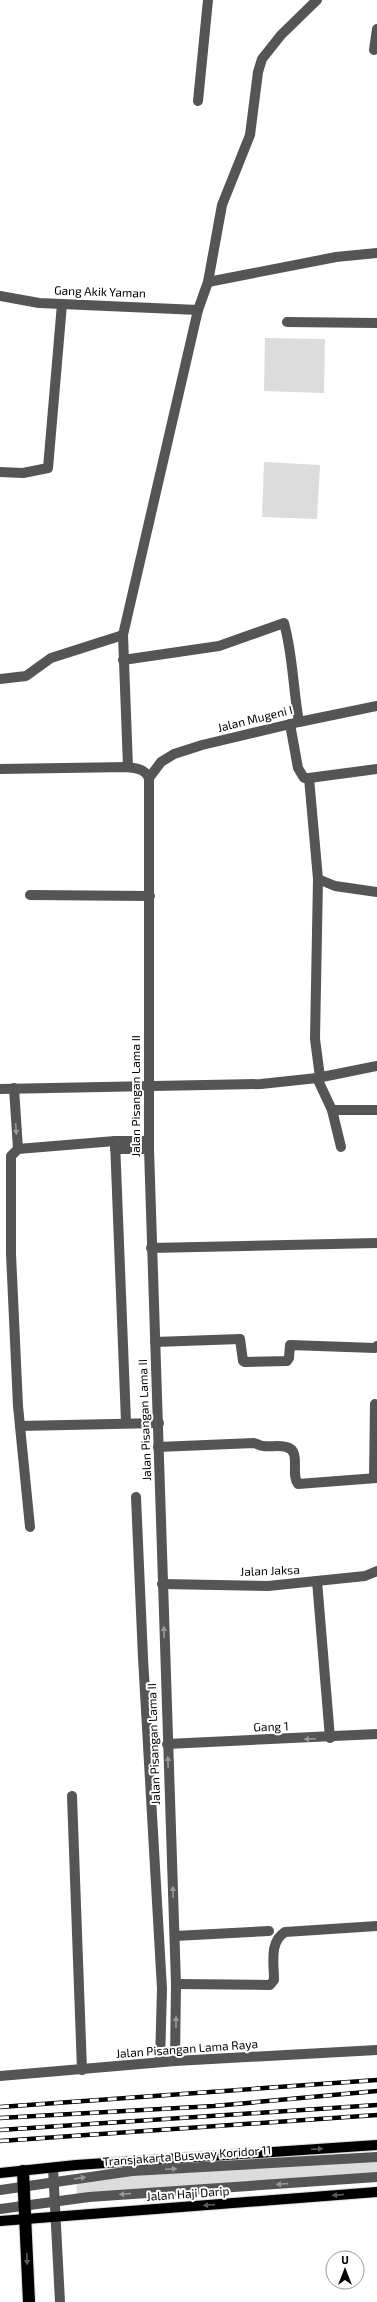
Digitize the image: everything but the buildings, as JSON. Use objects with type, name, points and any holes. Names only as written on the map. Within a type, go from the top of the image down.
[{"type":"highway","points":[[23,2171],[29,2302]]},
{"type":"main road","points":[[0,2173],[377,2145]]},
{"type":"main road","name":"Jalan Haji Darip","points":[[0,2221],[377,2192]]},
{"type":"street","points":[[198,101],[208,0]]},
{"type":"street","points":[[128,767],[123,635],[198,310],[208,282],[222,205],[250,135],[258,72],[262,59],[281,35],[318,0]]},
{"type":"street","points":[[374,50],[377,29]]},
{"type":"street","points":[[208,282],[336,257],[377,253]]},
{"type":"street","name":"Gang Akik Yaman","points":[[0,296],[62,304],[198,310]]},
{"type":"street","points":[[0,472],[23,473],[48,468],[62,304]]},
{"type":"street","points":[[287,322],[377,323]]},
{"type":"street","points":[[123,660],[219,646],[284,623],[290,646],[298,768],[304,778],[377,769]]},
{"type":"street","points":[[0,679],[26,676],[51,658],[123,635]]},
{"type":"street","name":"Jalan Mugeni I","points":[[149,778],[161,762],[174,754],[295,723],[377,706]]},
{"type":"street","points":[[0,769],[128,767],[141,769],[146,772],[149,778]]},
{"type":"street","name":"Jalan Pisangan Lama II","points":[[149,778],[150,896],[148,1085],[151,1248],[159,1423],[158,1447],[162,1584],[175,1936],[176,2061]]},
{"type":"street","points":[[309,778],[318,879],[315,1039],[319,1078],[332,1110],[341,1147]]},
{"type":"street","points":[[318,879],[335,886],[377,892]]},
{"type":"street","points":[[30,895],[150,896]]},
{"type":"street","points":[[0,1089],[261,1084],[319,1078],[377,1066]]},
{"type":"street","points":[[14,1088],[18,1149]]},
{"type":"street","points":[[332,1110],[377,1110]]},
{"type":"street","points":[[115,1145],[126,1422]]},
{"type":"street","points":[[30,1527],[20,1426],[11,1254],[10,1161],[13,1152],[18,1149],[149,1145]]},
{"type":"street","points":[[151,1248],[377,1243]]},
{"type":"street","points":[[155,1342],[240,1339],[243,1361],[245,1362],[287,1361],[290,1358],[290,1345],[375,1348],[377,1346]]},
{"type":"street","points":[[158,1447],[254,1443],[264,1447],[286,1447],[292,1449],[294,1453],[295,1475],[298,1484],[375,1478],[375,1404]]},
{"type":"street","points":[[20,1426],[126,1422],[159,1423]]},
{"type":"street","points":[[136,1497],[143,1658],[162,1989],[160,2062]]},
{"type":"street","name":"Jalan Jaksa","points":[[162,1584],[268,1586],[365,1576],[377,1571]]},
{"type":"street","points":[[317,1581],[330,1738]]},
{"type":"street","name":"Gang 1","points":[[167,1744],[330,1738],[377,1734]]},
{"type":"street","points":[[72,1796],[82,2070]]},
{"type":"street","points":[[176,1984],[270,1985],[274,1980],[274,1946],[276,1940],[285,1932],[377,1926]]},
{"type":"street","points":[[175,1936],[269,1931]]},
{"type":"street","name":"Jalan Pisangan Lama Raya","points":[[0,2076],[160,2062],[377,2050]]},
{"type":"street","name":"Transjakarta Busway Koridor 11","points":[[0,2190],[24,2186],[53,2184],[76,2178],[132,2171],[377,2157]]},
{"type":"street","points":[[53,2168],[60,2302]]},
{"type":"street","points":[[0,2208],[97,2196],[377,2177]]},
{"type":"shaded area","points":[[265,338],[325,339],[324,393],[264,391]]},
{"type":"shaded area","points":[[264,462],[320,465],[317,519],[262,517]]},
{"type":"shaded area","points":[[377,2157],[377,2177],[77,2198],[76,2178]]},
{"type":"railway","points":[[0,2107],[377,2080]]},
{"type":"railway","points":[[0,2118],[214,2106],[377,2091]]},
{"type":"railway","points":[[0,2130],[377,2105]]},
{"type":"railway","points":[[0,2141],[377,2115]]}]
